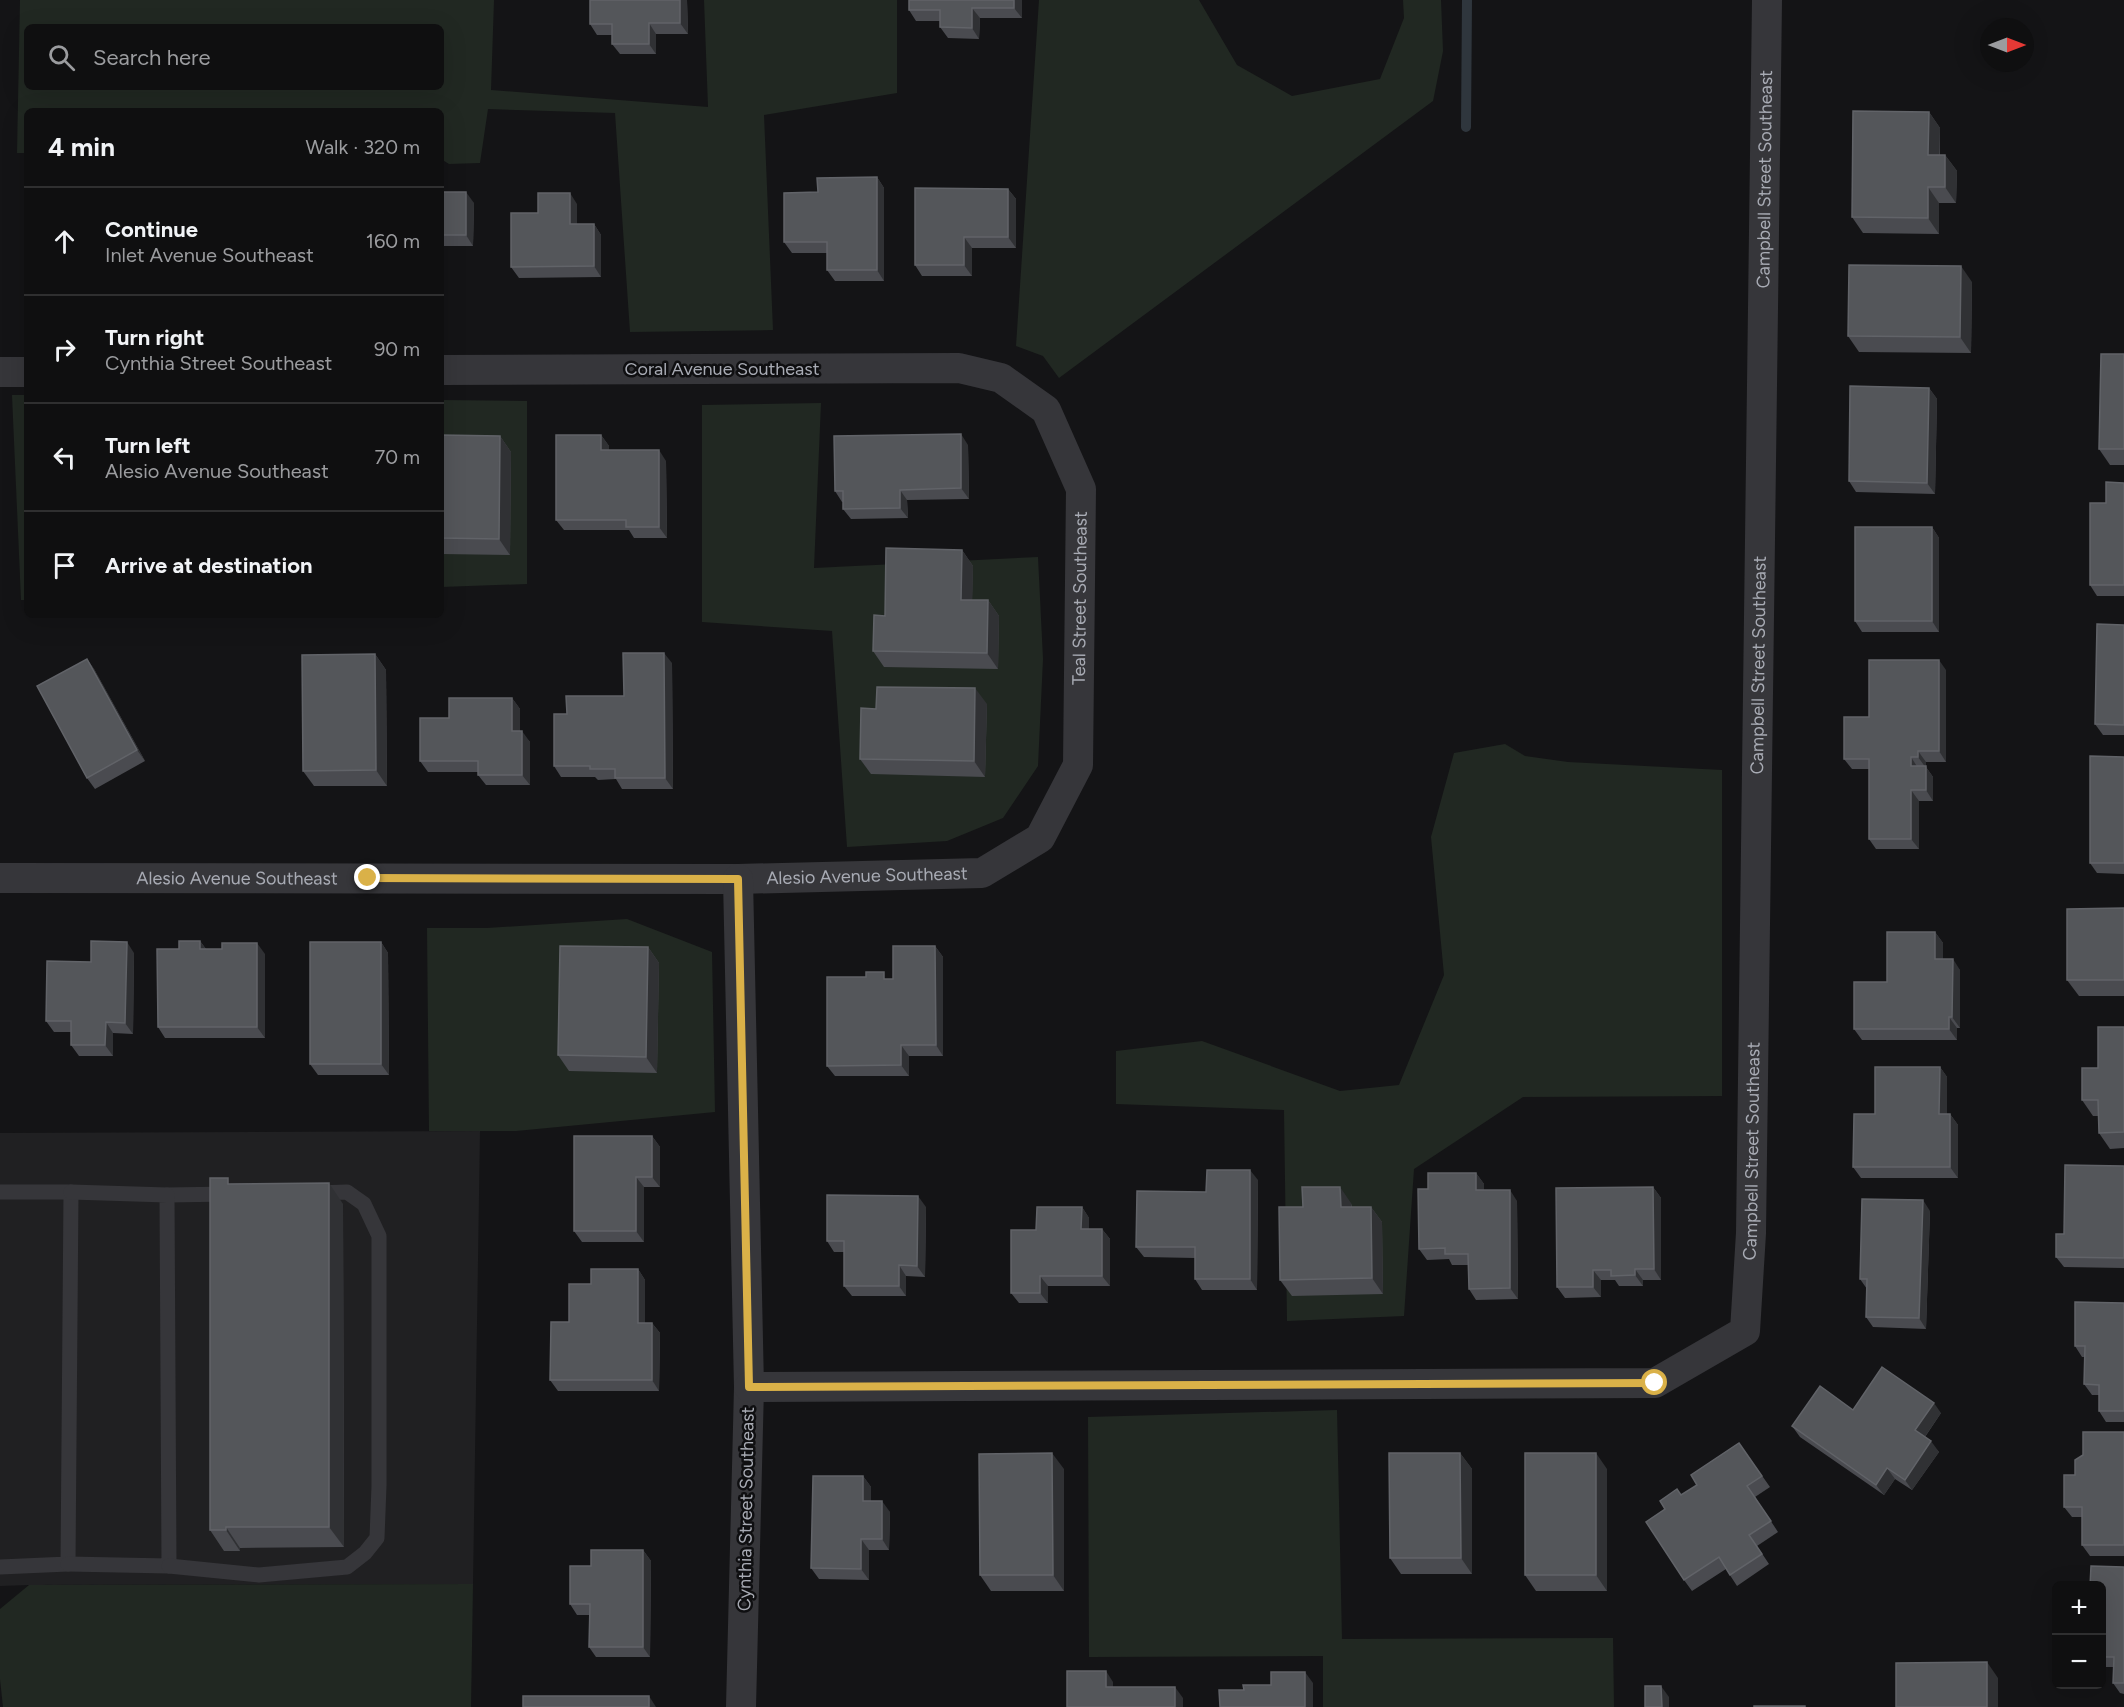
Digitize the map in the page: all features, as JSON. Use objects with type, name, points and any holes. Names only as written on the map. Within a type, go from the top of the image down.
[{"type":"street","name":"Campbell Street Southeast","points":[[749,1387],[1655,1383],[1744,1331],[1751,1233],[1767,0]]},
{"type":"street","name":"Coral Avenue Southeast","points":[[444,370],[959,368],[1001,378]]},
{"type":"street","points":[[0,372],[24,372]]},
{"type":"street","name":"Teal Street Southeast","points":[[1001,378],[1046,410],[1082,489],[1078,765],[1040,838]]},
{"type":"street","name":"Alesio Avenue Southeast","points":[[0,878],[738,879],[982,873],[1040,838]]},
{"type":"street","name":"Cynthia Street Southeast","points":[[738,879],[749,1387],[741,1707]]},
{"type":"lane","points":[[0,1192],[251,1194]]},
{"type":"lane","points":[[68,1564],[71,1192]]},
{"type":"lane","points":[[0,1567],[68,1564],[169,1566],[259,1575],[347,1567],[365,1553],[377,1538],[379,1236],[364,1204],[347,1192],[299,1193]]},
{"type":"lane","points":[[167,1195],[169,1566]]},
{"type":"shaded area","points":[[20,0],[494,0],[491,90],[708,107],[704,0],[897,0],[897,93],[764,115],[773,330],[630,332],[615,113],[488,109],[480,163],[449,164],[444,161],[444,108],[24,108],[24,153],[17,153]]},
{"type":"shaded area","points":[[1039,0],[1199,0],[1237,65],[1292,96],[1380,79],[1404,18],[1403,0],[1441,0],[1443,51],[1433,101],[1059,378],[1043,356],[1016,346]]},
{"type":"shaded area","points":[[12,395],[24,395],[24,600],[21,600]]},
{"type":"shaded area","points":[[444,400],[527,401],[527,584],[444,587]]},
{"type":"shaded area","points":[[821,403],[814,568],[1038,557],[1043,659],[1038,766],[1003,818],[947,841],[847,847],[832,631],[702,622],[702,405]]},
{"type":"shaded area","points":[[1505,744],[1525,756],[1568,762],[1722,770],[1722,1096],[1523,1097],[1414,1169],[1404,1316],[1287,1321],[1284,1110],[1116,1104],[1116,1051],[1202,1041],[1340,1091],[1399,1085],[1444,975],[1431,837],[1454,753]]},
{"type":"shaded area","points":[[627,919],[712,952],[715,1112],[516,1131],[429,1131],[427,928],[487,928]]},
{"type":"shaded area","points":[[480,1131],[473,1584],[0,1586],[0,1133]]},
{"type":"shaded area","points":[[1337,1410],[1342,1639],[1613,1638],[1614,1707],[1323,1707],[1323,1656],[1089,1657],[1088,1417]]},
{"type":"shaded area","points":[[473,1584],[471,1707],[3,1707],[0,1679],[0,1609],[29,1585]]},
{"type":"building","points":[[590,0],[680,0],[680,23],[649,23],[649,44],[612,44],[612,24],[590,24]]},
{"type":"building","points":[[909,0],[1014,0],[1014,8],[972,8],[972,28],[940,27],[940,10],[909,10]]},
{"type":"building","points":[[1853,111],[1929,112],[1928,155],[1945,155],[1945,187],[1928,187],[1928,218],[1852,217]]},
{"type":"building","points":[[877,177],[877,270],[827,270],[827,242],[784,242],[784,193],[818,192],[817,178]]},
{"type":"building","points":[[915,188],[1008,189],[1008,237],[964,237],[964,265],[915,265]]},
{"type":"building","points":[[444,192],[466,192],[466,235],[444,235]]},
{"type":"building","points":[[538,193],[570,193],[570,224],[594,224],[594,266],[511,267],[511,213],[538,213]]},
{"type":"building","points":[[1849,265],[1961,266],[1960,337],[1848,336]]},
{"type":"building","points":[[2101,354],[2124,354],[2124,449],[2099,449]]},
{"type":"building","points":[[1850,386],[1929,388],[1927,483],[1849,481]]},
{"type":"building","points":[[961,434],[961,488],[900,490],[900,508],[843,509],[843,491],[835,491],[834,436]]},
{"type":"building","points":[[444,435],[500,436],[499,539],[444,538]]},
{"type":"building","points":[[556,435],[601,435],[601,450],[659,450],[659,527],[626,527],[626,520],[556,520]]},
{"type":"building","points":[[2106,482],[2124,483],[2124,585],[2090,585],[2090,503],[2106,503]]},
{"type":"building","points":[[1855,527],[1932,527],[1932,621],[1855,621]]},
{"type":"building","points":[[886,548],[962,550],[961,600],[988,600],[987,653],[873,651],[874,615],[885,616]]},
{"type":"building","points":[[2097,624],[2124,625],[2124,725],[2095,724]]},
{"type":"building","points":[[623,653],[664,653],[665,778],[615,778],[615,769],[554,766],[554,714],[567,714],[566,696],[624,696]]},
{"type":"building","points":[[375,654],[376,770],[303,771],[302,655]]},
{"type":"building","points":[[87,659],[137,750],[87,778],[37,686]]},
{"type":"building","points":[[1869,660],[1939,660],[1939,751],[1918,751],[1918,757],[1911,757],[1911,766],[1926,766],[1926,790],[1911,790],[1911,839],[1869,839],[1869,759],[1844,759],[1844,717],[1869,717]]},
{"type":"building","points":[[877,687],[975,688],[974,761],[860,759],[861,708],[876,709]]},
{"type":"building","points":[[449,698],[512,698],[512,731],[522,731],[522,775],[478,775],[478,761],[420,761],[420,718],[449,718]]},
{"type":"building","points":[[2090,756],[2124,757],[2124,863],[2090,863]]},
{"type":"building","points":[[2124,908],[2124,980],[2067,980],[2067,909]]},
{"type":"building","points":[[1887,932],[1935,932],[1935,959],[1953,959],[1952,1017],[1949,1017],[1949,1029],[1854,1029],[1854,982],[1887,982]]},
{"type":"building","points":[[91,941],[127,942],[125,1023],[106,1022],[105,1045],[71,1045],[71,1021],[46,1021],[47,961],[91,962]]},
{"type":"building","points":[[179,941],[200,941],[200,949],[222,949],[222,943],[257,943],[257,1027],[158,1027],[157,949],[179,949]]},
{"type":"building","points":[[310,942],[381,942],[381,1064],[310,1064]]},
{"type":"building","points":[[560,946],[648,947],[646,1057],[558,1055]]},
{"type":"building","points":[[893,946],[935,946],[936,1045],[901,1045],[901,1065],[827,1066],[827,977],[866,977],[866,972],[884,972],[884,979],[893,979]]},
{"type":"building","points":[[2098,1027],[2124,1027],[2124,1132],[2099,1133],[2098,1100],[2082,1100],[2082,1068],[2098,1068]]},
{"type":"building","points":[[1875,1067],[1940,1067],[1939,1114],[1950,1114],[1950,1167],[1853,1167],[1854,1114],[1875,1114]]},
{"type":"building","points":[[574,1136],[652,1136],[652,1177],[636,1177],[636,1231],[574,1231]]},
{"type":"building","points":[[2065,1165],[2124,1166],[2124,1258],[2056,1257],[2056,1234],[2064,1234]]},
{"type":"building","points":[[1207,1170],[1250,1170],[1250,1279],[1195,1279],[1195,1247],[1136,1247],[1137,1191],[1206,1192]]},
{"type":"building","points":[[1428,1173],[1476,1173],[1476,1190],[1510,1190],[1510,1288],[1469,1289],[1468,1254],[1445,1254],[1445,1248],[1419,1249],[1418,1189],[1428,1189]]},
{"type":"building","points":[[210,1178],[228,1178],[228,1184],[329,1183],[329,1527],[226,1527],[226,1530],[210,1530]]},
{"type":"building","points":[[1302,1187],[1340,1187],[1341,1207],[1371,1207],[1372,1278],[1280,1280],[1279,1207],[1303,1207]]},
{"type":"building","points":[[1653,1187],[1654,1269],[1635,1269],[1635,1275],[1611,1276],[1611,1270],[1593,1270],[1593,1287],[1557,1287],[1556,1188]]},
{"type":"building","points":[[827,1195],[918,1196],[917,1266],[899,1265],[899,1286],[844,1286],[844,1241],[827,1241]]},
{"type":"building","points":[[1862,1199],[1923,1200],[1919,1318],[1866,1317],[1867,1279],[1860,1279]]},
{"type":"building","points":[[1037,1207],[1082,1207],[1081,1229],[1102,1229],[1102,1276],[1040,1276],[1040,1293],[1011,1293],[1011,1230],[1036,1230]]},
{"type":"building","points":[[591,1269],[638,1269],[638,1323],[652,1323],[652,1380],[550,1380],[551,1322],[569,1322],[569,1284],[591,1284]]},
{"type":"building","points":[[2075,1302],[2124,1303],[2124,1411],[2099,1411],[2099,1385],[2084,1384],[2085,1346],[2075,1346]]},
{"type":"building","points":[[1882,1367],[1934,1403],[1915,1430],[1931,1441],[1905,1480],[1887,1468],[1876,1485],[1792,1426],[1820,1386],[1853,1410]]},
{"type":"building","points":[[2083,1432],[2124,1432],[2124,1545],[2082,1545],[2082,1507],[2064,1507],[2064,1475],[2075,1475],[2075,1460],[2083,1455]]},
{"type":"building","points":[[1739,1443],[1762,1476],[1747,1486],[1771,1521],[1749,1535],[1762,1554],[1730,1575],[1719,1557],[1684,1580],[1646,1522],[1665,1509],[1660,1501],[1677,1489],[1681,1495],[1697,1485],[1691,1475]]},
{"type":"building","points":[[1052,1453],[1053,1575],[980,1575],[979,1454]]},
{"type":"building","points":[[1389,1453],[1460,1453],[1461,1558],[1390,1558]]},
{"type":"building","points":[[1525,1453],[1596,1453],[1596,1575],[1525,1575]]},
{"type":"building","points":[[813,1476],[863,1476],[863,1501],[882,1501],[882,1539],[861,1539],[861,1569],[811,1568]]},
{"type":"building","points":[[591,1550],[643,1550],[643,1647],[589,1647],[590,1604],[570,1604],[570,1566],[591,1566]]},
{"type":"building","points":[[2091,1566],[2124,1567],[2124,1683],[2113,1683],[2114,1657],[2106,1657],[2106,1581],[2090,1581]]},
{"type":"building","points":[[1987,1662],[1987,1707],[1896,1707],[1896,1663]]},
{"type":"building","points":[[1067,1671],[1106,1671],[1106,1687],[1175,1687],[1175,1707],[1067,1707]]},
{"type":"building","points":[[1271,1672],[1305,1672],[1305,1707],[1220,1707],[1219,1690],[1244,1690],[1243,1685],[1271,1685]]},
{"type":"building","points":[[1645,1686],[1661,1686],[1662,1707],[1645,1707]]},
{"type":"building","points":[[523,1696],[649,1696],[649,1707],[523,1707]]},
{"type":"building","points":[[1805,1706],[1805,1707],[1754,1707]]},
{"type":"waterway","points":[[1466,127],[1467,0]]},
{"type":"route","points":[[368,878],[738,879],[749,1387],[1655,1383]]}]
